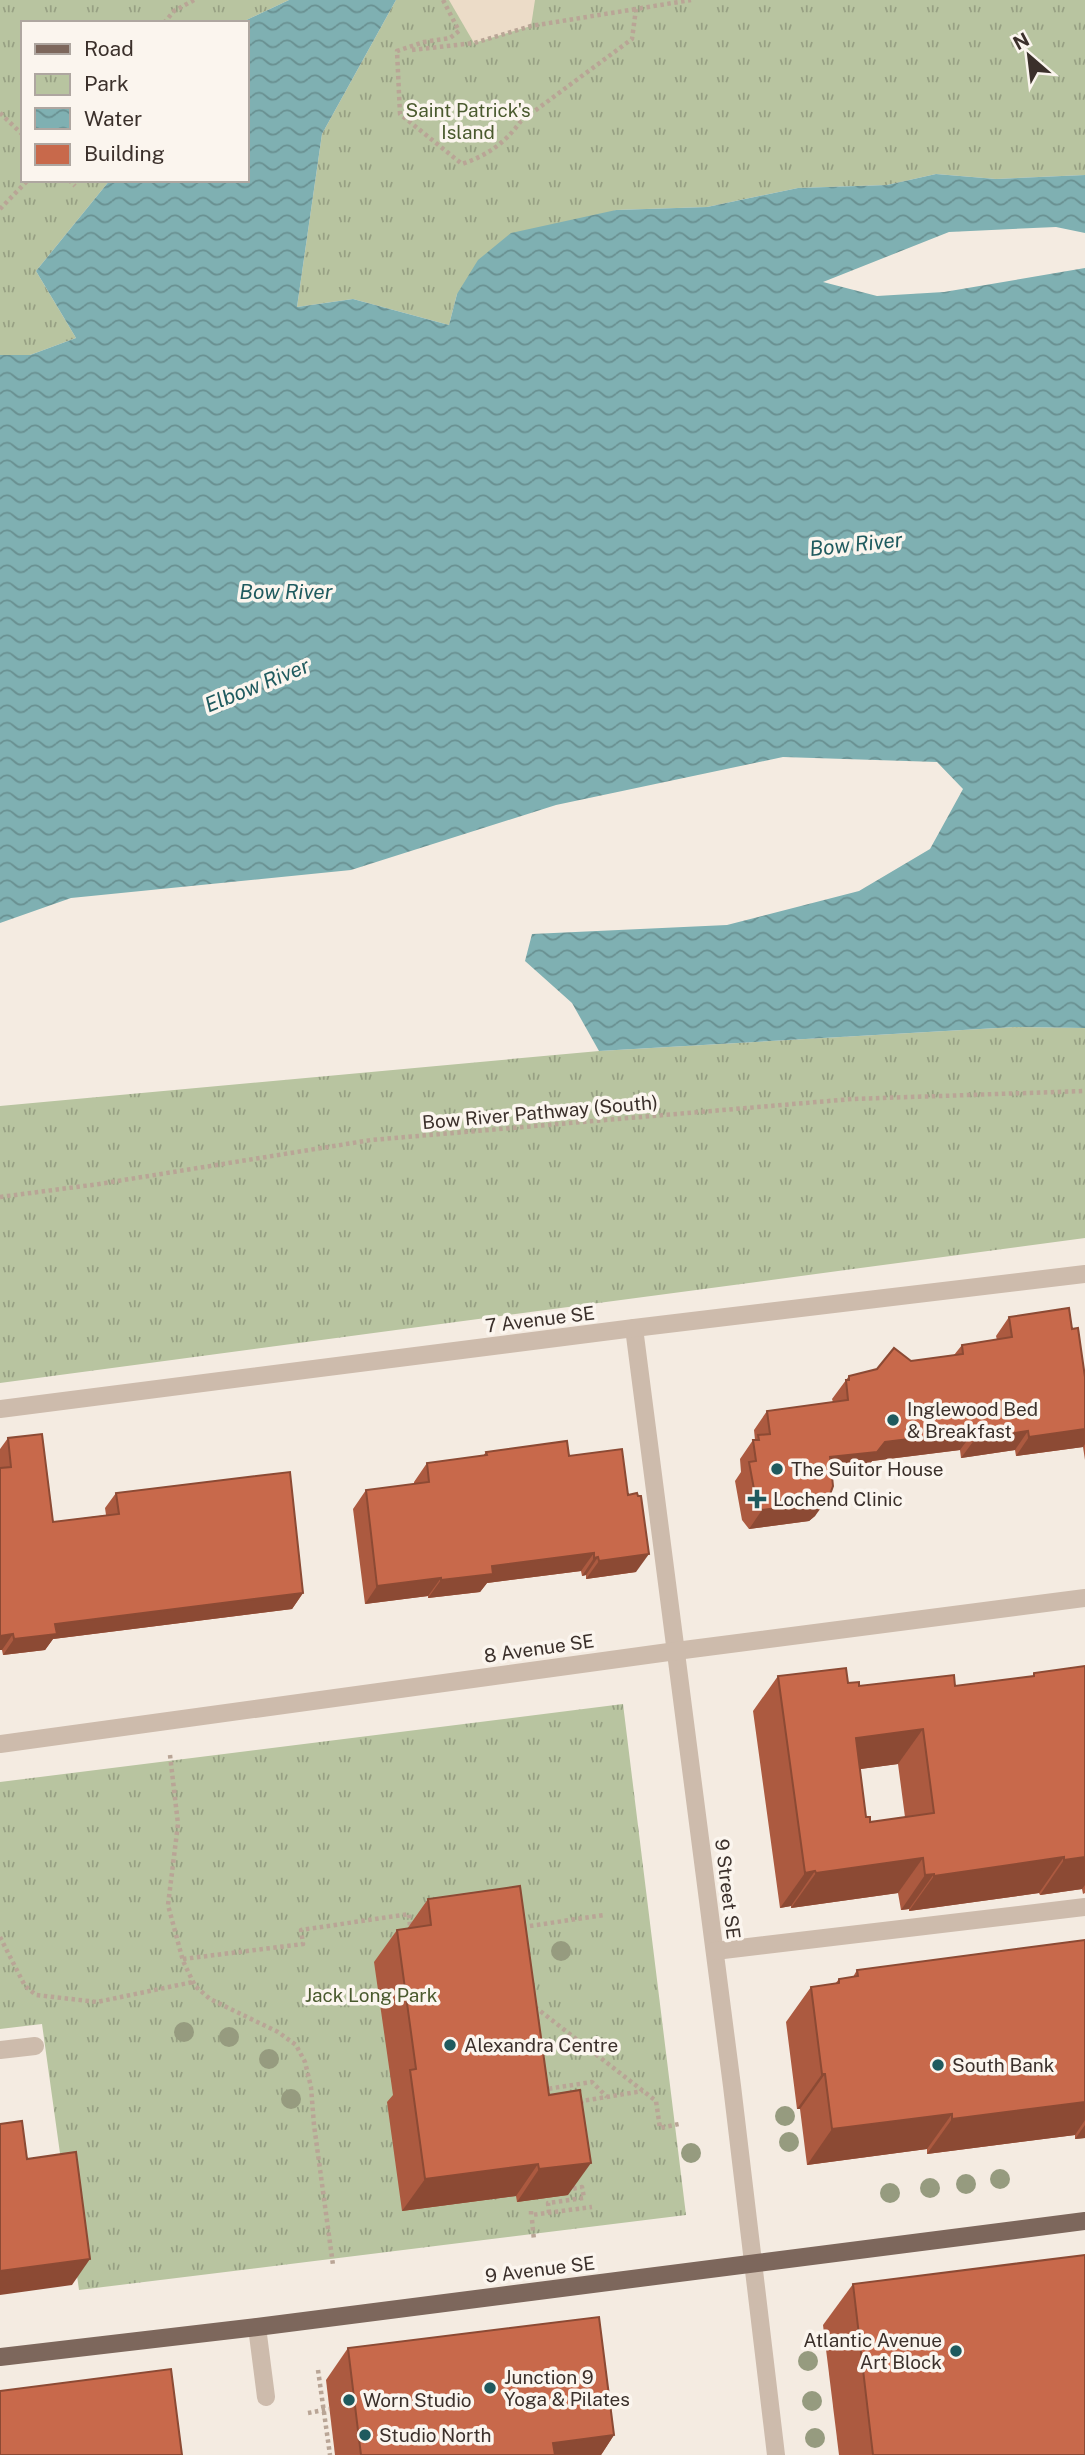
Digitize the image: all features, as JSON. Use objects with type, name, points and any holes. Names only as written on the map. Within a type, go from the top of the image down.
[{"type":"main road","name":"9 Avenue SE","points":[[0,2357],[257,2327],[1085,2221]]},
{"type":"street","name":"7 Avenue SE","points":[[0,1409],[1085,1274]]},
{"type":"street","name":"9 Street SE","points":[[634,1328],[715,1951],[776,2455]]},
{"type":"street","name":"8 Avenue SE","points":[[0,1744],[1085,1598]]},
{"type":"street","points":[[715,1951],[1085,1907]]},
{"type":"street","points":[[0,2050],[35,2046]]},
{"type":"street","points":[[257,2327],[266,2398]]},
{"type":"path","points":[[166,21],[174,10],[194,0]]},
{"type":"path","points":[[443,0],[459,31],[450,38],[424,41],[397,51],[400,114],[462,164],[484,156],[509,137],[521,121],[632,39],[636,9]]},
{"type":"path","points":[[412,50],[474,43],[531,26],[691,0]]},
{"type":"path","points":[[0,113],[21,133]]},
{"type":"path","points":[[0,209],[26,182]]},
{"type":"path","points":[[71,182],[75,186]]},
{"type":"path","name":"Bow River Pathway (South)","points":[[0,1197],[99,1184],[371,1140],[852,1099],[1085,1091]]},
{"type":"path","points":[[170,1755],[178,1824],[168,1905],[183,1959],[193,1982],[210,1999],[287,2038],[296,2045],[305,2062],[312,2087],[314,2125],[334,2265]]},
{"type":"path","points":[[183,1959],[303,1944],[301,1930],[409,1914],[410,1927],[424,1924]]},
{"type":"path","points":[[514,1928],[604,1914]]},
{"type":"path","points":[[0,1937],[24,1986],[36,1995],[97,2002],[193,1982]]},
{"type":"path","points":[[534,1997],[537,2020]]},
{"type":"path","points":[[535,2007],[656,2101],[660,2128],[679,2124]]},
{"type":"path","points":[[545,2075],[547,2089],[592,2082],[607,2097]]},
{"type":"path","points":[[579,2115],[582,2101],[643,2091]]},
{"type":"path","points":[[549,2213],[548,2203],[584,2198],[580,2174]]},
{"type":"path","points":[[570,2177],[572,2189],[582,2188]]},
{"type":"path","points":[[531,2211],[531,2215],[592,2207]]},
{"type":"path","points":[[532,2220],[534,2240]]},
{"type":"path","points":[[318,2370],[326,2410],[330,2455]]},
{"type":"path","points":[[308,2413],[326,2410]]},
{"type":"green space","points":[[0,0],[289,0],[244,21],[21,21],[21,182],[108,182],[36,271],[76,338],[30,355],[0,355]]},
{"type":"green space","name":"Saint Patrick's Island","points":[[396,0],[1085,0],[1085,175],[996,179],[936,174],[887,185],[798,188],[707,207],[616,210],[457,294],[449,325],[353,299],[297,307],[322,134]]},
{"type":"green space","points":[[1015,1027],[1085,1028],[1085,1238],[0,1383],[0,1106],[599,1051]]},
{"type":"green space","name":"Jack Long Park","points":[[623,1704],[686,2215],[79,2290],[42,2024],[0,2029],[0,1782]]},
{"type":"shaded area","points":[[449,0],[535,0],[531,26],[474,43]]},
{"type":"water","name":"Bow River","points":[[289,0],[396,0],[322,134],[297,307],[353,299],[449,325],[457,294],[478,260],[511,233],[616,210],[707,207],[798,188],[887,185],[936,174],[996,179],[1085,175],[1085,233],[1056,227],[949,232],[823,282],[877,296],[944,292],[1085,268],[1085,1028],[1015,1027],[599,1051],[572,1003],[525,961],[532,934],[727,925],[859,891],[930,849],[963,789],[937,762],[783,757],[556,805],[351,870],[71,898],[0,923],[0,355],[30,355],[76,338],[36,271],[108,182],[248,182],[248,21],[244,21]]},
{"type":"building","points":[[1069,1308],[1072,1329],[1078,1328],[1085,1377],[1085,1429],[1029,1437],[1028,1431],[975,1439],[974,1431],[885,1442],[877,1452],[830,1457],[833,1486],[829,1497],[822,1502],[762,1510],[756,1500],[749,1462],[756,1461],[753,1440],[759,1440],[758,1435],[770,1434],[767,1411],[848,1400],[846,1380],[849,1380],[849,1376],[877,1369],[894,1348],[911,1361],[963,1354],[962,1345],[1012,1337],[1009,1317]]},
{"type":"building","points":[[42,1434],[53,1522],[119,1514],[116,1493],[290,1472],[303,1593],[55,1624],[57,1634],[14,1639],[13,1634],[0,1636],[0,1468],[11,1467],[8,1438]]},
{"type":"building","points":[[567,1441],[569,1456],[622,1449],[628,1495],[637,1493],[641,1496],[649,1554],[599,1561],[598,1557],[594,1558],[594,1553],[492,1566],[493,1574],[377,1586],[366,1490],[429,1482],[427,1463]]},
{"type":"building","points":[[1085,1666],[1085,1857],[1064,1860],[1064,1857],[934,1876],[925,1875],[923,1858],[805,1873],[778,1676],[846,1668],[848,1683],[859,1682],[859,1686],[954,1675],[955,1686],[1034,1676],[1034,1673]],"holes":[[[923,1729],[934,1813],[870,1822],[870,1817],[866,1817],[856,1738]]]},
{"type":"building","name":"Alexandra Centre","points":[[520,1886],[549,2095],[580,2090],[591,2163],[539,2169],[538,2164],[425,2179],[410,2070],[416,2069],[397,1930],[431,1925],[428,1899]]},
{"type":"building","name":"South Bank","points":[[1085,1940],[1085,2102],[952,2119],[952,2114],[832,2129],[811,1987],[839,1983],[839,1979],[858,1976],[857,1970]]},
{"type":"building","points":[[22,2121],[27,2159],[76,2152],[90,2259],[0,2271],[0,2124]]},
{"type":"building","name":"Atlantic Avenue Art Block","points":[[1085,2255],[1085,2455],[873,2455],[853,2284]]},
{"type":"building","points":[[599,2317],[614,2435],[553,2443],[555,2455],[361,2455],[348,2348]]},
{"type":"building","points":[[171,2369],[182,2455],[0,2455],[0,2391]]},
{"type":"place","name":"Inglewood Bed & Breakfast","points":[[893,1420]]},
{"type":"place","name":"The Suitor House","points":[[777,1469]]},
{"type":"place","name":"Lochend Clinic","points":[[757,1499]]},
{"type":"place","name":"Alexandra Centre","points":[[450,2045]]},
{"type":"place","name":"South Bank","points":[[938,2065]]},
{"type":"place","name":"Atlantic Avenue Art Block","points":[[956,2351]]},
{"type":"place","name":"Junction 9 Yoga & Pilates","points":[[490,2388]]},
{"type":"place","name":"Worn Studio","points":[[349,2400]]},
{"type":"place","name":"Studio North","points":[[365,2435]]},
{"type":"water label","name":"Elbow River","points":[[257,685]]}]
